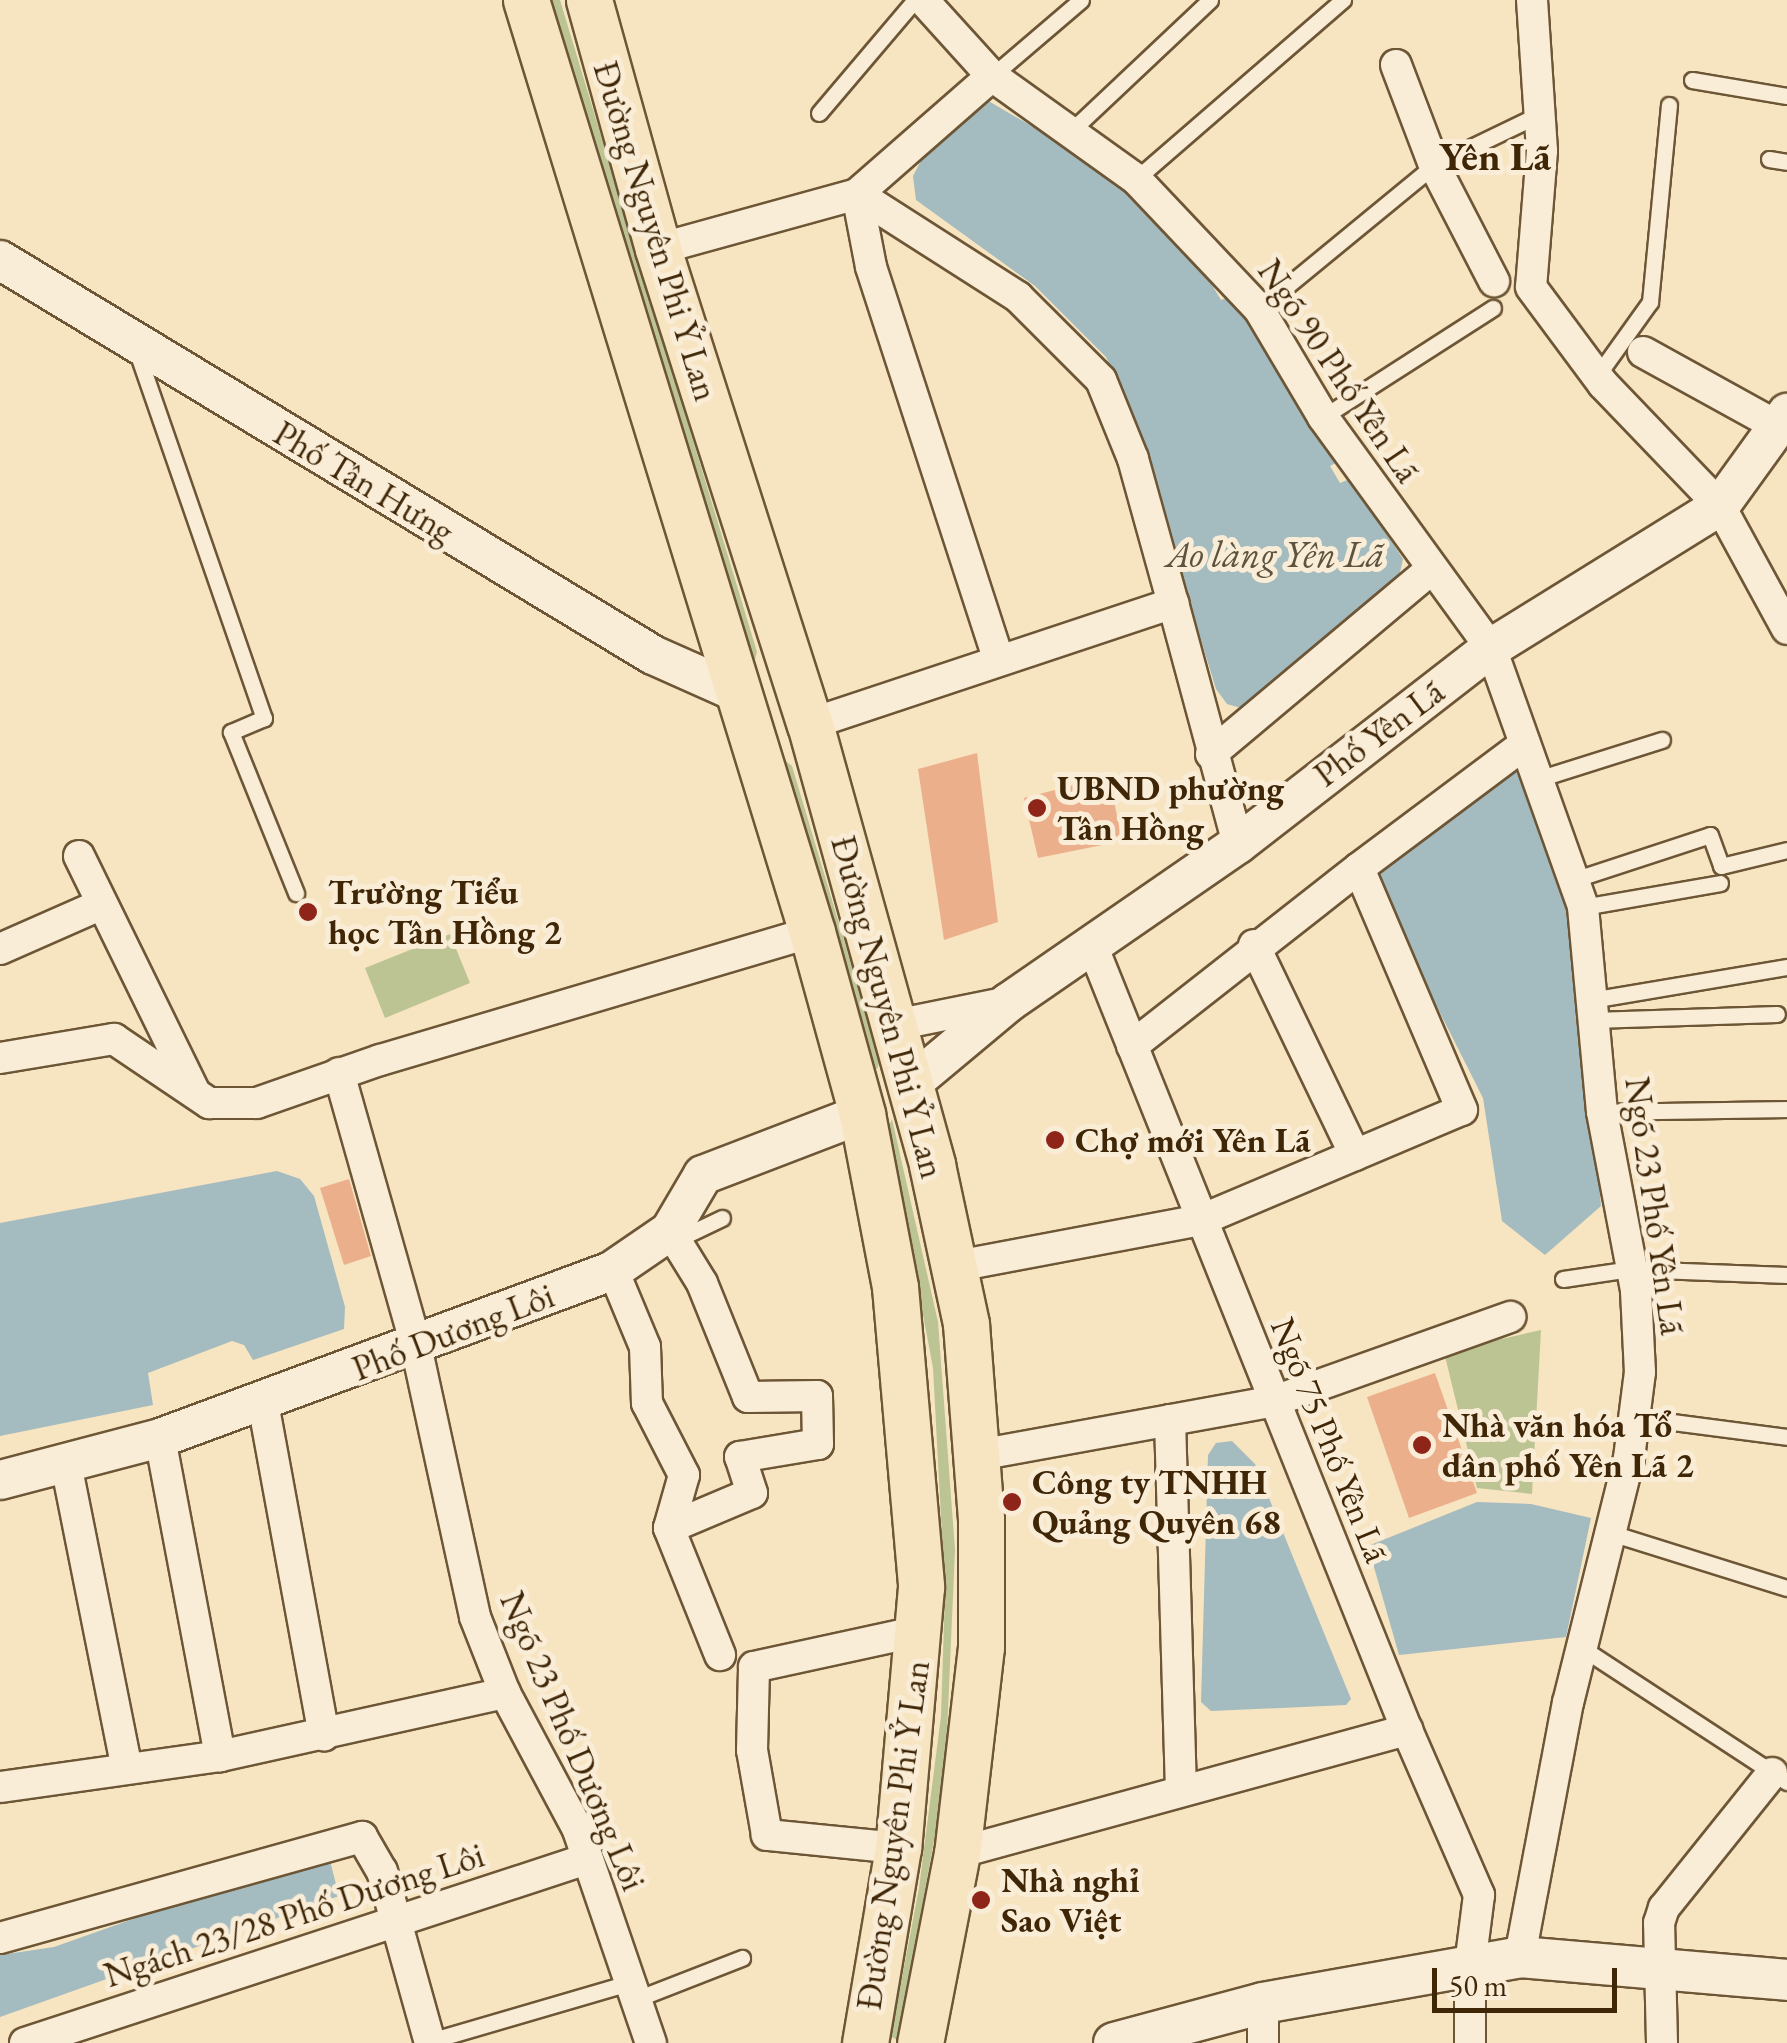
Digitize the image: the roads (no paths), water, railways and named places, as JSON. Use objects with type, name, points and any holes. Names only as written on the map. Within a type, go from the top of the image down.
[{"type":"main road","name":"Đường Nguyên Phi Ỷ Lan","points":[[526,0],[734,692],[812,932],[862,1114],[903,1340],[919,1631],[898,1848],[864,2043]]},
{"type":"main road","name":"Đường Nguyên Phi Ỷ Lan","points":[[589,0],[658,249],[810,724],[895,1025],[957,1266],[978,1454],[981,1647],[958,1852],[920,2043]]},
{"type":"main road","points":[[734,692],[810,724]]},
{"type":"main road","points":[[862,1114],[911,1084]]},
{"type":"main road","points":[[1114,2043],[1264,2003],[1520,1957],[1664,1966],[1787,1980]]},
{"type":"street","name":"Ngõ 90 Phố Yên Lã","points":[[919,0],[992,76],[1136,178],[1259,309],[1323,416],[1430,570],[1491,648]]},
{"type":"street","points":[[1532,0],[1542,151],[1532,287],[1597,376],[1720,506],[1787,630]]},
{"type":"street","points":[[1396,65],[1434,166],[1493,295]]},
{"type":"street","points":[[658,249],[857,194],[992,76]]},
{"type":"street","points":[[857,194],[1018,297],[1101,380],[1133,459],[1238,844]]},
{"type":"street","points":[[857,194],[871,267],[999,660]]},
{"type":"street","name":"Phố Tân Hưng","points":[[0,260],[135,346],[652,655],[734,692]]},
{"type":"street","points":[[1644,352],[1782,419]]},
{"type":"street","name":"Phố Yên Lã","points":[[911,1084],[1009,1002],[1238,844],[1491,648],[1720,506],[1782,419]]},
{"type":"street","points":[[1211,754],[1430,570]]},
{"type":"street","points":[[810,724],[1173,604]]},
{"type":"street","name":"Ngõ 23 Phố Yên Lã","points":[[1491,648],[1578,894],[1602,1112],[1631,1269],[1640,1372],[1634,1417],[1582,1648],[1520,1957]]},
{"type":"street","points":[[1132,1046],[1254,946],[1526,744]]},
{"type":"street","points":[[79,856],[197,1096]]},
{"type":"street","points":[[957,1266],[1201,1220],[1462,1110],[1359,868]]},
{"type":"street","points":[[0,950],[102,904]]},
{"type":"street","points":[[0,1058],[114,1039],[197,1096],[224,1105],[258,1103],[339,1074],[812,932]]},
{"type":"street","name":"Ngõ 75 Phố Yên Lã","points":[[1092,946],[1407,1730],[1479,1895],[1470,1965],[1470,2043]]},
{"type":"street","points":[[1254,946],[1355,1155]]},
{"type":"street","points":[[895,1025],[1009,1002]]},
{"type":"street","name":"Ngõ 23 Phố Dương Lôi","points":[[339,1074],[416,1346],[476,1617],[505,1693],[546,1761],[587,1859],[651,2043]]},
{"type":"street","name":"Phố Dương Lôi","points":[[0,1480],[160,1438],[613,1270],[673,1236],[703,1175],[862,1114]]},
{"type":"street","points":[[668,1528],[752,1493],[740,1457],[818,1444],[817,1396],[748,1397],[702,1282],[673,1236]]},
{"type":"street","points":[[613,1270],[645,1347],[647,1403],[684,1475],[668,1528],[720,1655]]},
{"type":"street","points":[[978,1454],[1274,1401],[1510,1317]]},
{"type":"street","points":[[263,1402],[324,1735]]},
{"type":"street","points":[[1170,1420],[1182,1791]]},
{"type":"street","points":[[160,1438],[220,1756]]},
{"type":"street","points":[[66,1464],[126,1768]]},
{"type":"street","points":[[898,1848],[767,1835],[752,1750],[754,1666],[919,1631]]},
{"type":"street","points":[[0,1787],[220,1756],[505,1693]]},
{"type":"street","points":[[958,1852],[1407,1730]]},
{"type":"street","points":[[1662,2043],[1664,1966],[1659,1923],[1664,1908],[1780,1777]]},
{"type":"street","points":[[0,1938],[352,1836],[368,1840],[430,2042]]},
{"type":"street","name":"Ngách 23/28 Phố Dương Lôi","points":[[25,2043],[83,2033],[395,1921],[587,1859]]},
{"type":"street","points":[[1263,2043],[1264,2003]]},
{"type":"lane","points":[[818,113],[919,0]]},
{"type":"lane","points":[[992,76],[1080,0]]},
{"type":"lane","points":[[1072,130],[1210,0]]},
{"type":"lane","points":[[1136,178],[1343,0]]},
{"type":"lane","points":[[1692,80],[1787,96]]},
{"type":"lane","points":[[1597,376],[1650,302],[1669,105]]},
{"type":"lane","points":[[1259,309],[1434,166],[1538,115]]},
{"type":"lane","points":[[1769,159],[1787,162]]},
{"type":"lane","points":[[1323,416],[1493,295]]},
{"type":"lane","points":[[135,346],[264,718],[231,732],[296,893]]},
{"type":"lane","points":[[1538,779],[1662,740]]},
{"type":"lane","points":[[1578,894],[1710,835],[1721,866],[1787,850]]},
{"type":"lane","points":[[1578,894],[1720,883]]},
{"type":"lane","points":[[1592,1010],[1787,967]]},
{"type":"lane","points":[[1592,1010],[1777,1014]]},
{"type":"lane","points":[[1602,1112],[1787,1109]]},
{"type":"lane","points":[[673,1236],[722,1218]]},
{"type":"lane","points":[[1562,1279],[1631,1269],[1787,1274]]},
{"type":"lane","points":[[1634,1417],[1787,1438]]},
{"type":"lane","points":[[1610,1534],[1787,1588]]},
{"type":"lane","points":[[1582,1648],[1780,1777]]},
{"type":"lane","points":[[430,2042],[631,1991],[742,1958]]},
{"type":"water","name":"Ao làng Yên Lã","points":[[985,99],[1095,163],[1219,278],[1212,285],[1221,300],[1231,296],[1341,460],[1330,466],[1340,483],[1350,479],[1403,559],[1399,577],[1241,708],[1227,704],[1216,689],[1132,414],[1106,357],[1035,286],[916,200],[913,176],[924,155]]},
{"type":"water","points":[[1512,764],[1571,876],[1601,1206],[1545,1255],[1502,1221],[1483,1098],[1372,878]]},
{"type":"water","points":[[277,1171],[300,1179],[314,1196],[345,1307],[344,1329],[253,1360],[244,1345],[232,1341],[148,1373],[153,1405],[0,1436],[0,1223]]},
{"type":"water","points":[[1232,1441],[1255,1464],[1351,1699],[1346,1705],[1211,1711],[1201,1702],[1208,1455],[1216,1443]]},
{"type":"water","points":[[1477,1502],[1531,1504],[1591,1518],[1566,1637],[1399,1655],[1368,1546]]},
{"type":"water","points":[[330,1861],[339,1896],[0,2017],[0,1955],[54,1947],[195,1897]]},
{"type":"place","name":"UBND phường Tân Hồng","points":[[1037,808]]},
{"type":"place","name":"Trường Tiểu học Tân Hồng 2","points":[[308,912]]},
{"type":"place","name":"Chợ mới Yên Lã","points":[[1055,1140]]},
{"type":"place","name":"Nhà văn hóa Tổ dân phố Yên Lã 2","points":[[1422,1445]]},
{"type":"place","name":"Công ty TNHH Quảng Quyên 68","points":[[1012,1502]]},
{"type":"place","name":"Nhà nghỉ Sao Việt","points":[[981,1900]]},
{"type":"district","name":"Yên Lã","points":[[1495,156]]}]
